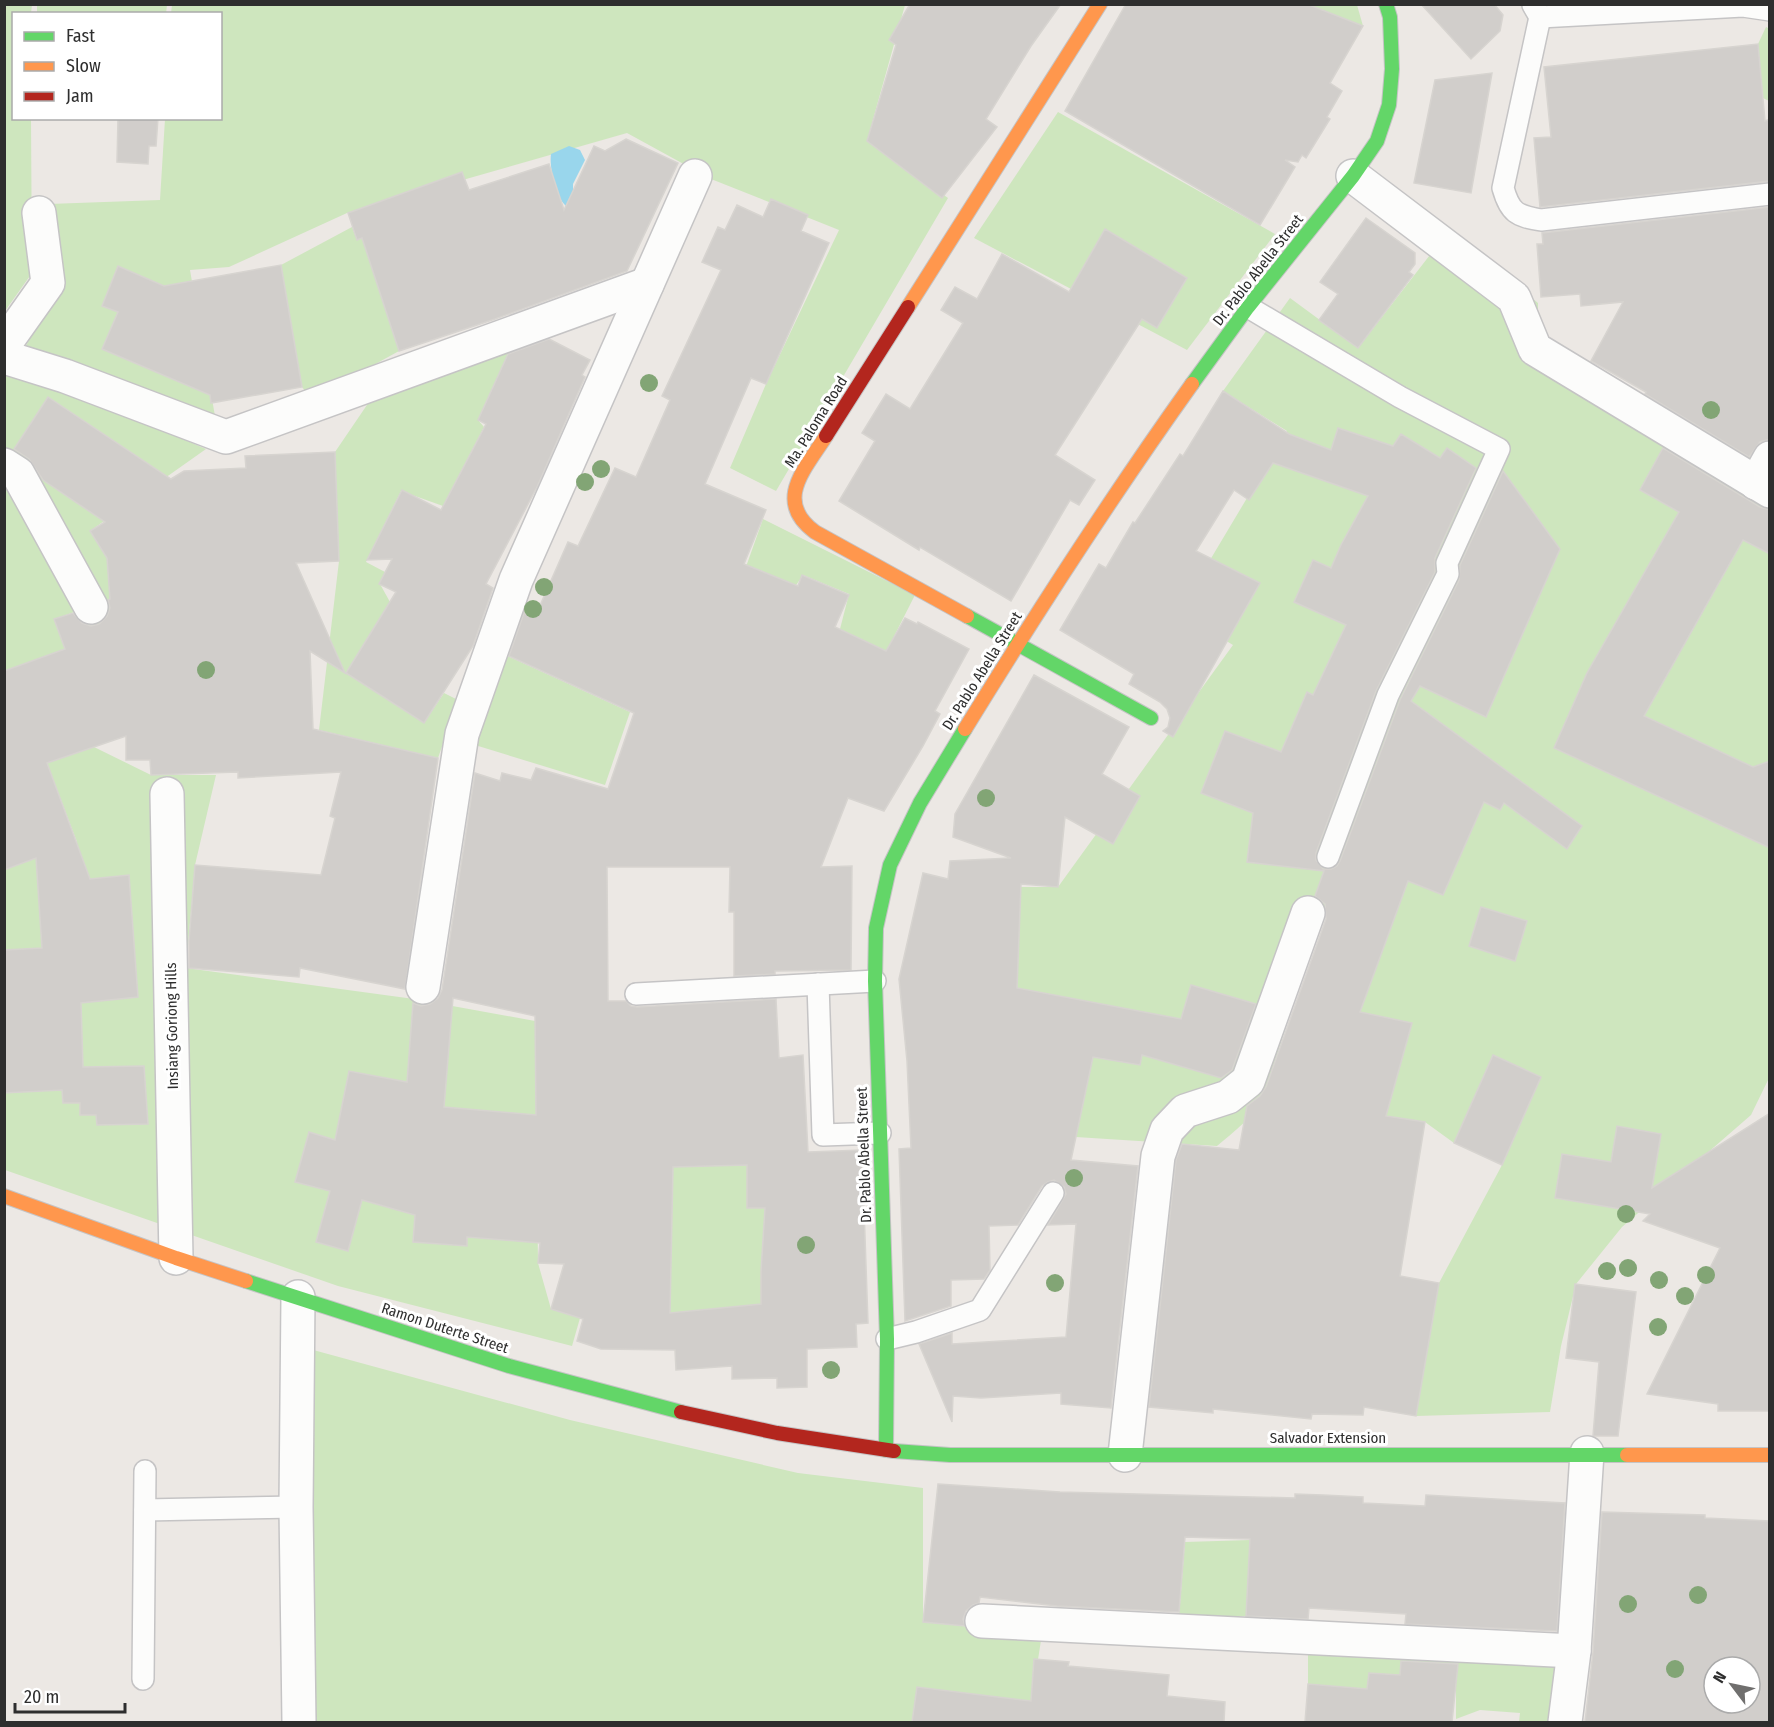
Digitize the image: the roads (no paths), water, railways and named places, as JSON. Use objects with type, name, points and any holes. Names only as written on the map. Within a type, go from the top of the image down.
[{"type":"street","name":"Ma. Paloma Road","points":[[1100,4],[796,484],[793,497],[795,510],[802,523],[815,532],[1151,718]]},
{"type":"street","name":"Dr. Pablo Abella Street","points":[[886,1450],[887,1339],[875,981],[876,928],[890,865],[920,802],[1017,644],[1159,431],[1248,307],[1353,176],[1377,141],[1389,105],[1392,69],[1390,17],[1386,4]]},
{"type":"street","points":[[423,987],[462,734],[516,580],[695,176]]},
{"type":"street","points":[[1353,176],[1514,298],[1535,349],[1765,477]]},
{"type":"street","points":[[4,345],[48,283],[39,213]]},
{"type":"street","points":[[4,357],[92,386],[226,437],[647,284]]},
{"type":"street","points":[[4,465],[18,474],[91,608]]},
{"type":"street","name":"Insiang Goriong Hills","points":[[167,794],[176,1258]]},
{"type":"street","points":[[1125,1455],[1158,1156],[1167,1130],[1185,1111],[1228,1097],[1248,1081],[1308,913]]},
{"type":"street","name":"Ramon Duterte Street","points":[[4,1196],[176,1258],[508,1366],[629,1398],[777,1432],[886,1450]]},
{"type":"street","points":[[298,1298],[296,1507],[299,1722]]},
{"type":"street","name":"Salvador Extension","points":[[886,1450],[950,1455],[1587,1453],[1770,1455]]},
{"type":"street","points":[[1565,1722],[1574,1651],[1587,1453]]},
{"type":"street","points":[[982,1621],[1574,1651]]},
{"type":"lane","points":[[1770,10],[1743,6],[1536,11],[1503,188],[1508,205],[1520,216],[1541,220],[1770,194]]},
{"type":"lane","points":[[1248,307],[1400,397],[1499,449],[1447,563],[1448,574],[1388,695],[1328,857]]},
{"type":"lane","points":[[636,994],[875,981]]},
{"type":"lane","points":[[818,984],[823,1135],[880,1133]]},
{"type":"lane","points":[[887,1339],[916,1332],[980,1310],[1053,1193]]},
{"type":"lane","points":[[142,1679],[145,1471]]},
{"type":"lane","points":[[145,1510],[296,1507]]},
{"type":"water","points":[[569,146],[580,150],[585,160],[573,184],[573,190],[577,194],[566,206],[556,189],[552,174],[551,154]]}]
